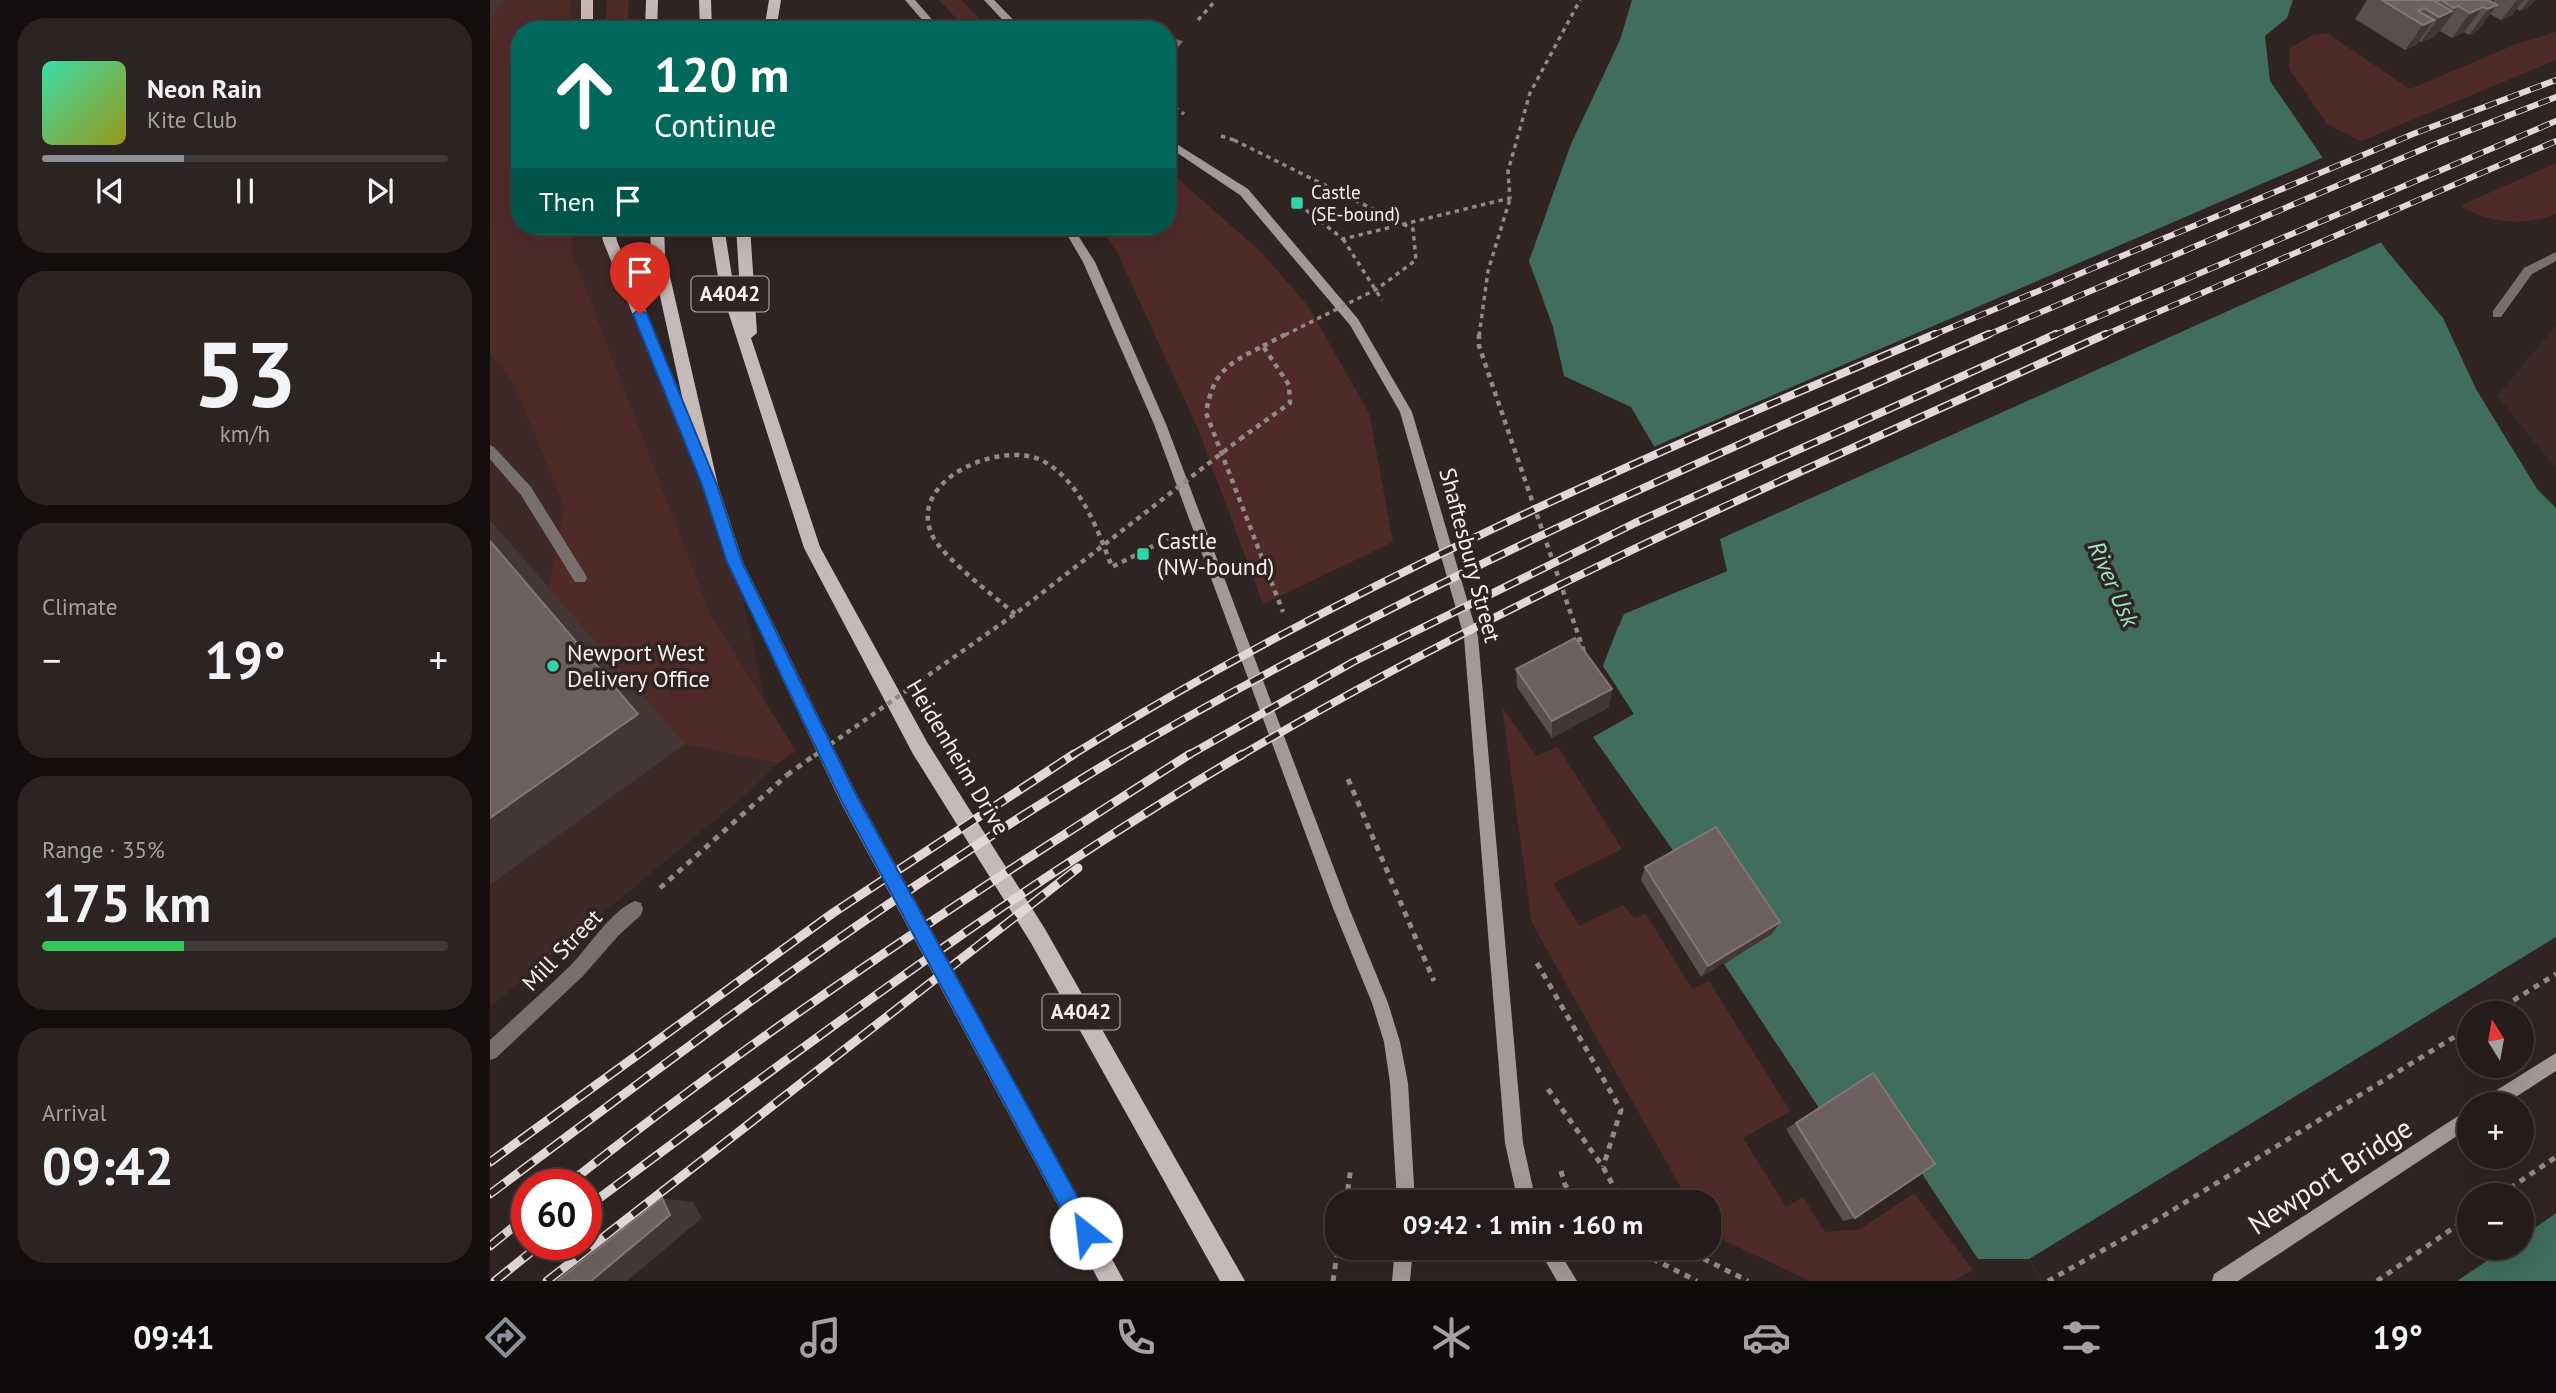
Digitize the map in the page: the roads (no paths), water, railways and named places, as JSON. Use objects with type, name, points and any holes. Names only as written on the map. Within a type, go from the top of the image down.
[{"type":"main road","points":[[587,0],[587,21]]},
{"type":"main road","points":[[651,21],[652,0]]},
{"type":"main road","points":[[705,0],[706,21]]},
{"type":"main road","points":[[772,21],[775,0]]},
{"type":"main road","points":[[910,0],[928,21]]},
{"type":"main road","points":[[989,0],[1009,21]]},
{"type":"main road","name":"Shaftesbury Street","points":[[1176,147],[1244,192],[1354,322],[1406,412],[1471,637],[1514,1143],[1524,1190]]},
{"type":"main road","name":"A4042","points":[[609,235],[710,485],[735,562],[848,797],[1112,1281]]},
{"type":"main road","name":"A4042","points":[[657,235],[658,255],[710,485]]},
{"type":"main road","name":"Heidenheim Drive","points":[[718,235],[726,283],[811,548],[920,748],[1038,936],[1234,1281]]},
{"type":"main road","name":"A4042","points":[[744,235],[752,361]]},
{"type":"main road","points":[[1072,235],[1089,262],[1160,424],[1384,1016],[1399,1083],[1405,1190]]},
{"type":"main road","points":[[2508,1092],[2556,1061]]},
{"type":"main road","name":"Newport Bridge","points":[[2221,1281],[2457,1126]]},
{"type":"main road","points":[[1401,1281],[1403,1260]]},
{"type":"main road","points":[[1555,1260],[1568,1281]]},
{"type":"street","points":[[2497,314],[2528,271],[2556,256]]},
{"type":"street","points":[[490,450],[526,491],[580,578]]},
{"type":"street","name":"Mill Street","points":[[490,1052],[577,970],[612,930],[635,909]]},
{"type":"water","name":"River Usk","points":[[1632,0],[2293,0],[2287,18],[2265,36],[2270,81],[2387,251],[2443,318],[2476,389],[2537,489],[2556,508],[2556,1281],[2042,1281],[2029,1259],[1978,1259],[1861,1081],[1819,1108],[1724,964],[1771,934],[1679,859],[1593,737],[1634,714],[1603,666],[1623,614],[1727,571],[1631,407],[1564,376],[1553,327],[1529,261],[1571,144],[1620,40]]},
{"type":"railway","points":[[1931,336],[2413,134],[2556,80]]},
{"type":"railway","points":[[1985,336],[2435,144],[2556,97]]},
{"type":"railway","points":[[2053,336],[2556,121]]},
{"type":"railway","points":[[2102,336],[2556,141]]},
{"type":"railway","points":[[1071,756],[1174,694],[1279,636],[1494,528],[1935,334]]},
{"type":"railway","points":[[1120,756],[1332,639],[1548,532],[1989,334]]},
{"type":"railway","points":[[1187,756],[1353,662],[1635,523],[2056,334]]},
{"type":"railway","points":[[1240,756],[1345,696],[1558,586],[1667,533],[2106,334]]},
{"type":"railway","points":[[490,1162],[833,913],[1074,754]]},
{"type":"railway","points":[[490,1194],[880,910],[960,856],[1123,754]]},
{"type":"railway","points":[[587,1169],[717,1070],[872,961],[1190,754]]},
{"type":"railway","points":[[602,1196],[827,1030],[990,915],[1243,754]]},
{"type":"railway","points":[[547,1281],[1078,868]]},
{"type":"railway","points":[[490,1246],[511,1229]]},
{"type":"railway","points":[[495,1281],[521,1260]]},
{"type":"place","name":"Castle (SE-bound)","points":[[1297,203]]},
{"type":"place","name":"Castle (NW-bound)","points":[[1143,554]]},
{"type":"place","name":"Newport West Delivery Office","points":[[553,666]]}]
